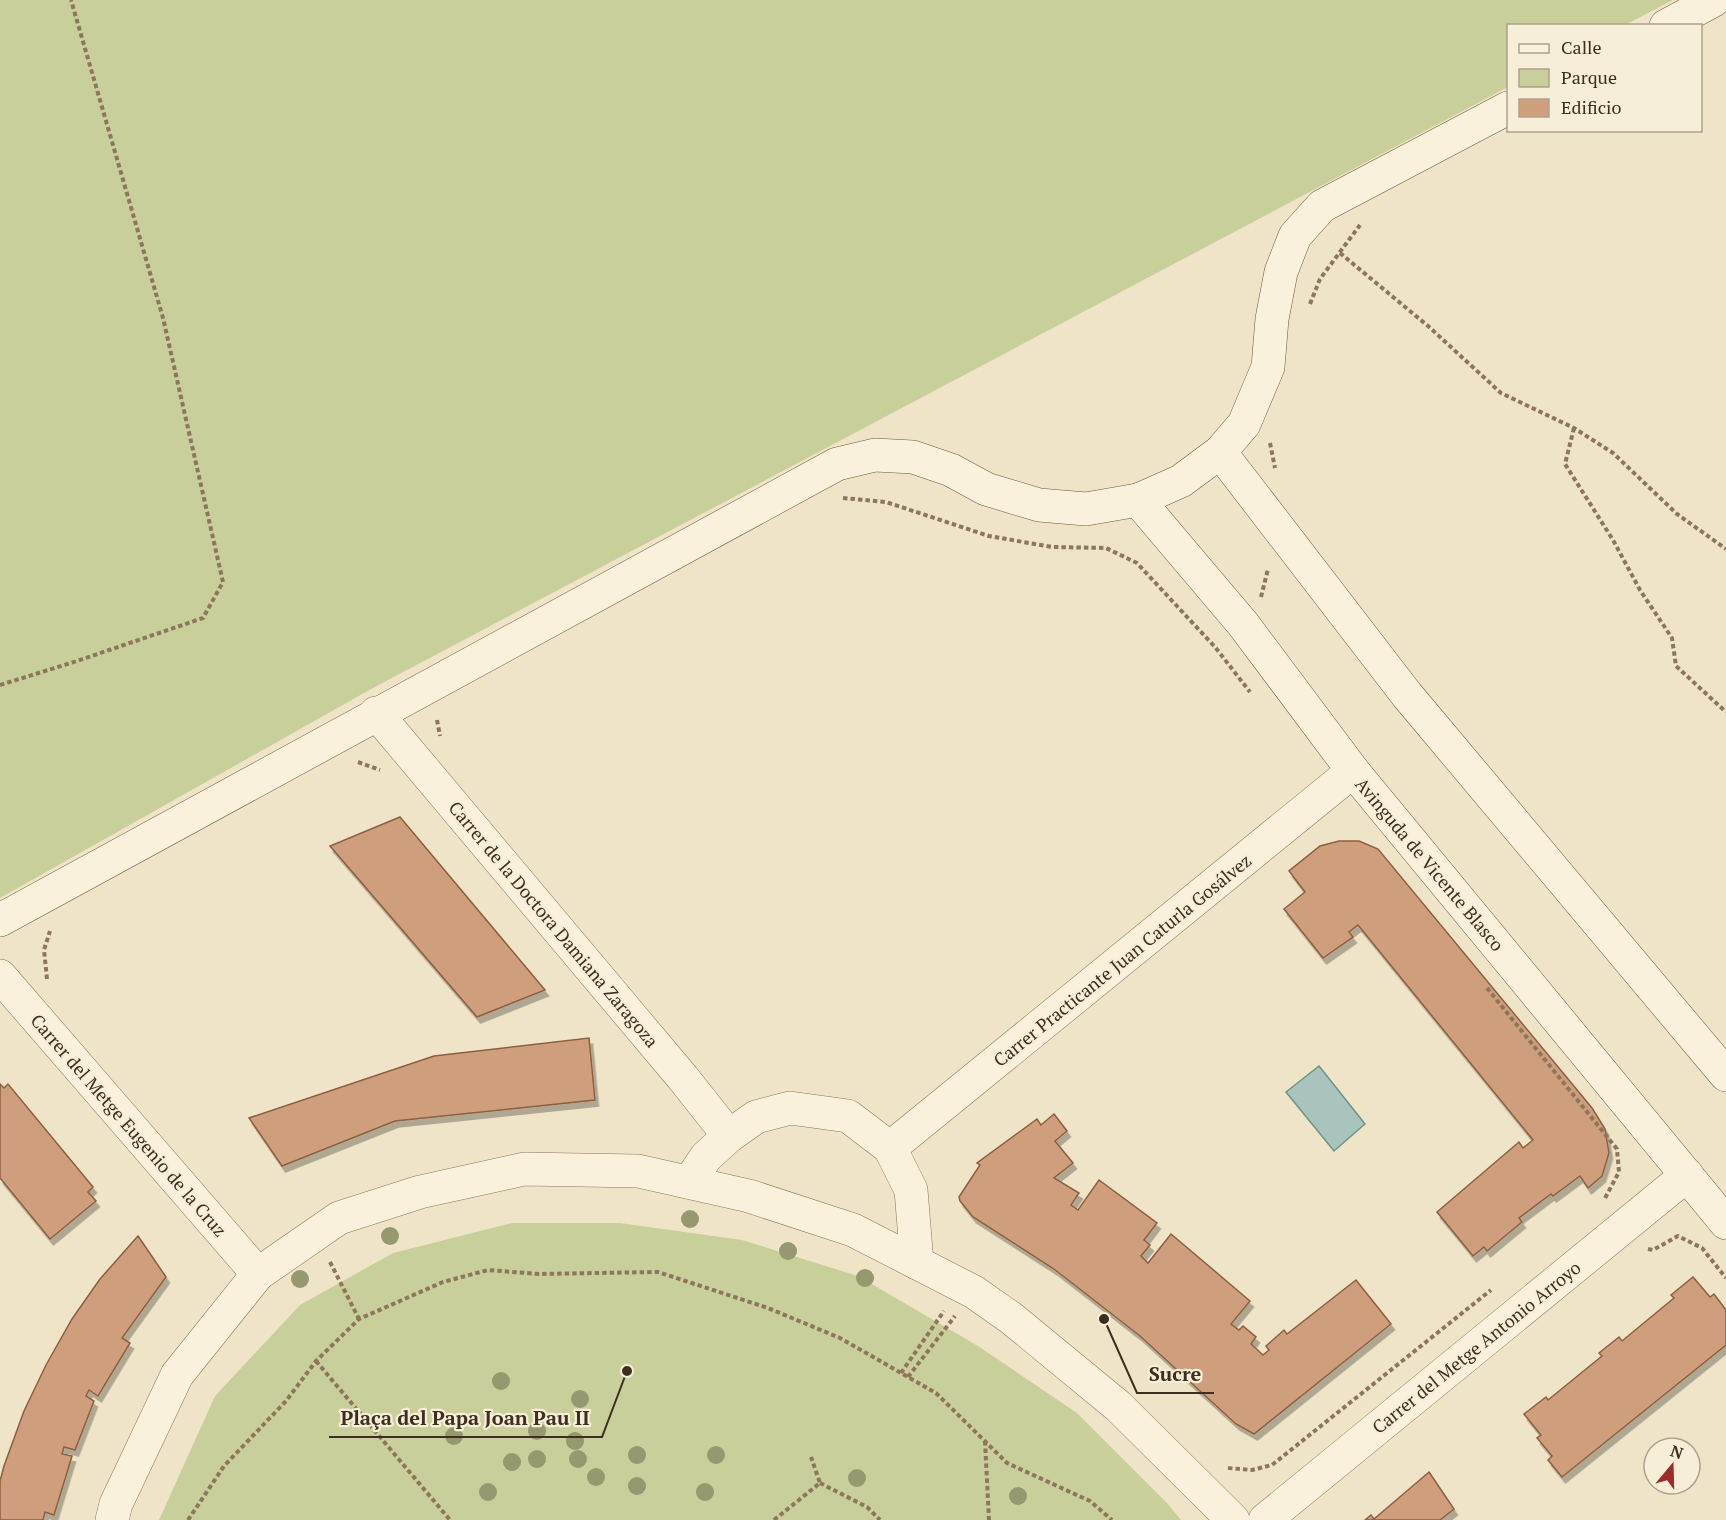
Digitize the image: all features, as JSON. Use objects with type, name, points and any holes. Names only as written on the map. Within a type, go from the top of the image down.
[{"type":"street","points":[[1670,24],[1714,0]]},
{"type":"street","points":[[0,920],[376,713],[837,464],[874,455],[913,457],[951,470],[986,489],[1039,505],[1086,509],[1137,500],[1181,481],[1220,452],[1244,424],[1268,367],[1272,319],[1281,272],[1295,236],[1322,206],[1507,109]]},
{"type":"street","points":[[1220,452],[1407,695],[1726,1075]]},
{"type":"street","name":"Avinguda de Vicente Blasco","points":[[1137,500],[1243,624],[1353,771],[1726,1223]]},
{"type":"street","name":"Carrer de la Doctora Damiana Zaragoza","points":[[376,713],[684,1078],[729,1136]]},
{"type":"street","name":"Carrer Practicante Juan Caturla Gosálvez","points":[[890,1148],[1353,771]]},
{"type":"street","name":"Carrer del Metge Eugenio de la Cruz","points":[[0,976],[258,1274]]},
{"type":"street","points":[[689,1182],[706,1157],[729,1136],[756,1117],[790,1108],[848,1116],[890,1148],[911,1190],[917,1263]]},
{"type":"street","points":[[112,1520],[116,1504],[177,1375],[258,1274],[339,1218],[420,1192],[524,1169],[638,1171],[749,1196],[853,1230],[968,1289],[1011,1318],[1118,1406],[1233,1520]]},
{"type":"street","name":"Carrer del Metge Antonio Arroyo","points":[[1265,1520],[1687,1175]]},
{"type":"path","points":[[0,685],[203,618],[223,582],[163,318],[71,0]]},
{"type":"path","points":[[1308,309],[1320,279],[1363,220]]},
{"type":"path","points":[[1340,253],[1428,326],[1501,393],[1574,428],[1613,453],[1677,514],[1726,549]]},
{"type":"path","points":[[1574,428],[1565,464],[1613,540],[1640,590],[1672,638],[1676,666],[1726,712]]},
{"type":"path","points":[[1269,442],[1276,473]]},
{"type":"path","points":[[842,498],[886,502],[989,536],[1052,547],[1106,548],[1137,563],[1215,647],[1257,701]]},
{"type":"path","points":[[1243,624],[1258,610],[1271,554],[1287,541]]},
{"type":"path","points":[[356,762],[392,774],[440,741],[437,719]]},
{"type":"path","points":[[26,1007],[48,988],[44,950],[53,920]]},
{"type":"path","points":[[1484,985],[1617,1149],[1619,1172],[1604,1199],[1594,1207]]},
{"type":"path","points":[[1604,1199],[1636,1245],[1653,1250],[1678,1236],[1702,1248],[1726,1278]]},
{"type":"path","points":[[315,1234],[359,1319]]},
{"type":"path","points":[[188,1520],[224,1466],[286,1401],[316,1360],[359,1319],[443,1282],[488,1270],[539,1274],[658,1272],[768,1308],[840,1338],[936,1393],[1007,1463],[1090,1501],[1112,1520]]},
{"type":"path","points":[[1224,1467],[1232,1470],[1252,1470],[1272,1465],[1493,1288]]},
{"type":"path","points":[[900,1373],[968,1289]]},
{"type":"path","points":[[908,1377],[968,1289]]},
{"type":"path","points":[[316,1360],[450,1520]]},
{"type":"path","points":[[985,1441],[989,1520]]},
{"type":"path","points":[[811,1457],[820,1483],[867,1507],[880,1520]]},
{"type":"path","points":[[774,1520],[820,1483]]},
{"type":"green space","points":[[0,0],[1673,0],[1627,24],[1507,24],[1507,88],[373,688],[0,898]]},
{"type":"green space","points":[[512,1223],[620,1223],[742,1240],[858,1276],[978,1346],[1077,1413],[1167,1503],[1181,1520],[159,1520],[215,1396],[300,1305],[393,1253]]},
{"type":"water","points":[[1319,1066],[1365,1124],[1334,1151],[1286,1092]]},
{"type":"building","points":[[400,817],[545,990],[477,1017],[330,846]]},
{"type":"building","points":[[1339,841],[1359,841],[1378,849],[1592,1108],[1605,1129],[1609,1153],[1602,1176],[1588,1188],[1580,1176],[1519,1218],[1522,1222],[1487,1251],[1484,1247],[1473,1256],[1437,1212],[1519,1142],[1523,1148],[1533,1140],[1358,925],[1349,932],[1353,937],[1323,958],[1284,909],[1305,892],[1289,871],[1320,846]]},
{"type":"building","points":[[589,1038],[595,1100],[395,1121],[282,1166],[249,1118],[434,1056]]},
{"type":"building","points":[[0,1084],[4,1088],[8,1084],[93,1187],[88,1192],[96,1201],[50,1239],[0,1178]]},
{"type":"building","points":[[1054,1114],[1067,1131],[1055,1141],[1073,1163],[1054,1178],[1079,1193],[1071,1205],[1078,1210],[1099,1180],[1157,1223],[1144,1240],[1150,1245],[1141,1256],[1148,1263],[1171,1234],[1250,1301],[1231,1324],[1239,1330],[1243,1326],[1256,1337],[1251,1344],[1263,1355],[1269,1350],[1266,1346],[1284,1330],[1287,1334],[1356,1280],[1391,1324],[1254,1434],[1236,1424],[1140,1336],[1054,1269],[973,1217],[960,1201],[959,1197],[980,1165],[977,1163],[1037,1119],[1041,1125]]},
{"type":"building","points":[[138,1236],[166,1277],[122,1338],[130,1343],[98,1396],[89,1390],[86,1396],[94,1401],[75,1450],[64,1447],[62,1454],[72,1456],[54,1515],[45,1512],[43,1520],[0,1520],[0,1481],[4,1466],[24,1411],[46,1365],[72,1319],[100,1279]]},
{"type":"building","points":[[1693,1277],[1710,1297],[1714,1294],[1726,1310],[1726,1345],[1562,1477],[1548,1460],[1552,1456],[1537,1438],[1541,1435],[1524,1414],[1546,1397],[1548,1400],[1602,1356],[1599,1353],[1619,1337],[1622,1341],[1674,1298],[1671,1295]]},
{"type":"building","points":[[1429,1472],[1454,1509],[1440,1520],[1365,1520],[1371,1515],[1374,1519]]},
{"type":"place","name":"Sucre","points":[[1104,1319]]},
{"type":"place","name":"Plaça del Papa Joan Pau II","points":[[627,1371]]}]
